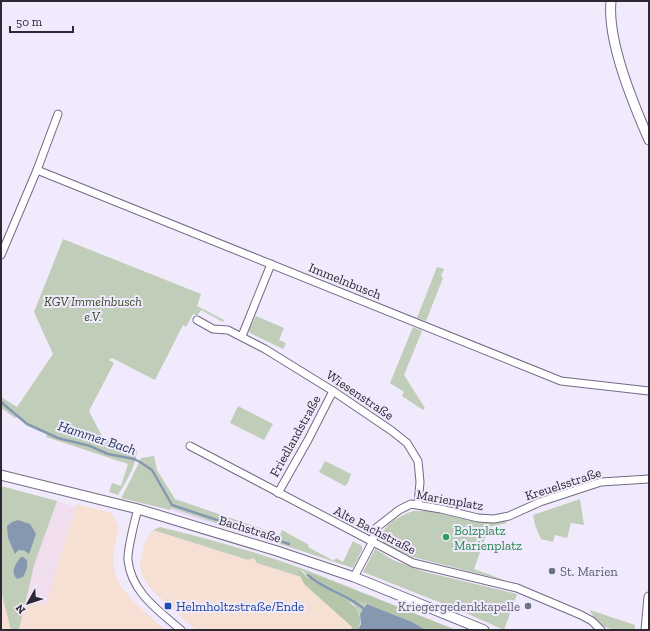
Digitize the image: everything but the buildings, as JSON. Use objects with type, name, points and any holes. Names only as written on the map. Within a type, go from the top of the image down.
[{"type":"street","points":[[611,1],[614,41],[633,100],[649,140]]},
{"type":"street","points":[[1,255],[37,170],[58,114]]},
{"type":"street","name":"Immelnbusch","points":[[37,170],[561,381],[649,391]]},
{"type":"street","points":[[242,336],[271,264]]},
{"type":"street","name":"Wiesenstraße","points":[[197,320],[213,329],[228,330],[265,349],[334,391],[407,443],[418,461],[420,482],[418,505]]},
{"type":"street","name":"Friedlandstraße","points":[[278,493],[334,391]]},
{"type":"street","name":"Alte Bachstraße","points":[[190,446],[412,563],[517,588],[581,615],[592,621],[601,630]]},
{"type":"street","name":"Bachstraße","points":[[1,475],[138,509],[277,551],[354,577],[484,630]]},
{"type":"street","name":"Kreuelsstraße","points":[[509,516],[540,502],[601,482],[649,478]]},
{"type":"street","name":"Marienplatz","points":[[354,577],[372,543],[376,528],[387,518],[411,504],[478,518],[494,519],[509,516]]},
{"type":"street","points":[[138,509],[128,559],[132,576],[142,595],[181,630]]},
{"type":"street","points":[[646,630],[649,597]]},
{"type":"shaded area","points":[[57,501],[76,507],[45,607],[25,602],[34,565]]},
{"type":"shaded area","points":[[77,504],[111,513],[114,517],[119,528],[114,549],[113,562],[115,574],[120,585],[133,601],[165,630],[19,630],[25,602],[45,606]]},
{"type":"shaded area","points":[[171,508],[199,516],[286,547],[170,510]]},
{"type":"shaded area","points":[[153,530],[248,560],[254,557],[257,563],[301,577],[304,584],[352,627],[350,630],[196,630],[154,592],[143,578],[140,561],[146,540]]},
{"type":"shaded area","points":[[1,591],[10,623],[11,630],[1,630]]},
{"type":"green space","name":"KGV Immelnbusch e.V.","points":[[63,239],[201,294],[197,306],[224,320],[223,322],[201,310],[197,316],[193,314],[186,327],[183,325],[155,380],[112,358],[109,360],[114,363],[89,411],[103,438],[137,450],[133,468],[118,495],[109,492],[112,483],[121,486],[128,464],[46,437],[47,433],[29,426],[17,417],[15,418],[1,409],[1,397],[17,407],[53,354],[34,312]]},
{"type":"green space","points":[[437,267],[444,269],[441,276],[443,278],[426,321],[417,318]]},
{"type":"green space","points":[[256,316],[284,328],[279,340],[286,343],[283,349],[250,333],[249,330]]},
{"type":"green space","points":[[413,327],[422,331],[404,375],[425,408],[423,410],[402,396],[404,392],[390,383]]},
{"type":"green space","points":[[238,406],[273,424],[264,440],[230,423]]},
{"type":"green space","points":[[154,456],[157,470],[175,499],[280,535],[282,530],[309,545],[308,547],[334,561],[336,558],[343,562],[353,541],[362,546],[362,550],[353,568],[171,508],[170,510],[121,498],[141,458]]},
{"type":"green space","points":[[325,461],[351,474],[348,483],[345,486],[319,472]]},
{"type":"green space","points":[[1,486],[57,501],[34,565],[19,630],[11,630],[1,591]],"holes":[[[7,526],[25,551],[19,550],[16,554]]]},
{"type":"green space","points":[[580,499],[584,525],[571,523],[567,538],[555,535],[553,542],[541,539],[535,525],[533,515]]},
{"type":"green space","points":[[413,511],[430,511],[483,523],[504,519],[507,523],[489,527],[474,569],[507,581],[413,557],[386,545],[380,539],[385,529],[397,518]]},
{"type":"green space","points":[[160,527],[229,545],[281,561],[371,596],[310,574],[314,578],[355,601],[367,604],[360,614],[353,604],[310,580],[303,571],[297,569],[301,577],[257,563],[254,558],[248,560],[153,530]]},
{"type":"green space","points":[[375,549],[393,560],[425,572],[517,594],[504,630],[459,610],[363,572]]},
{"type":"green space","points":[[297,569],[302,571],[311,580],[346,599],[354,606],[359,613],[361,621],[358,630],[351,630],[352,627],[304,584]]},
{"type":"green space","points":[[309,573],[456,630],[426,630],[412,622],[367,604],[355,601],[314,578]]},
{"type":"green space","points":[[590,610],[635,625],[635,630],[620,630],[602,626]]},
{"type":"water","points":[[18,520],[30,524],[36,534],[29,554],[25,551],[19,550],[15,554],[8,538],[7,526]]},
{"type":"water","points":[[21,557],[27,560],[27,567],[23,577],[17,579],[14,574],[15,565]]},
{"type":"water","points":[[367,604],[412,622],[426,630],[358,630],[361,624],[360,614]]},
{"type":"waterway","name":"Hammer Bach","points":[[1,402],[27,424],[58,438],[90,446],[108,454],[134,459],[140,462],[152,470],[172,505],[289,544]]},
{"type":"waterway","name":"Hammer Bach","points":[[308,575],[321,585],[352,600],[365,610]]},
{"type":"place","name":"Bolzplatz Marienplatz","points":[[446,537]]},
{"type":"place","name":"St. Marien","points":[[552,571]]},
{"type":"place","name":"Helmholtzstraße/Ende","points":[[168,606]]},
{"type":"place","name":"Kriegergedenkkapelle","points":[[528,606]]}]
